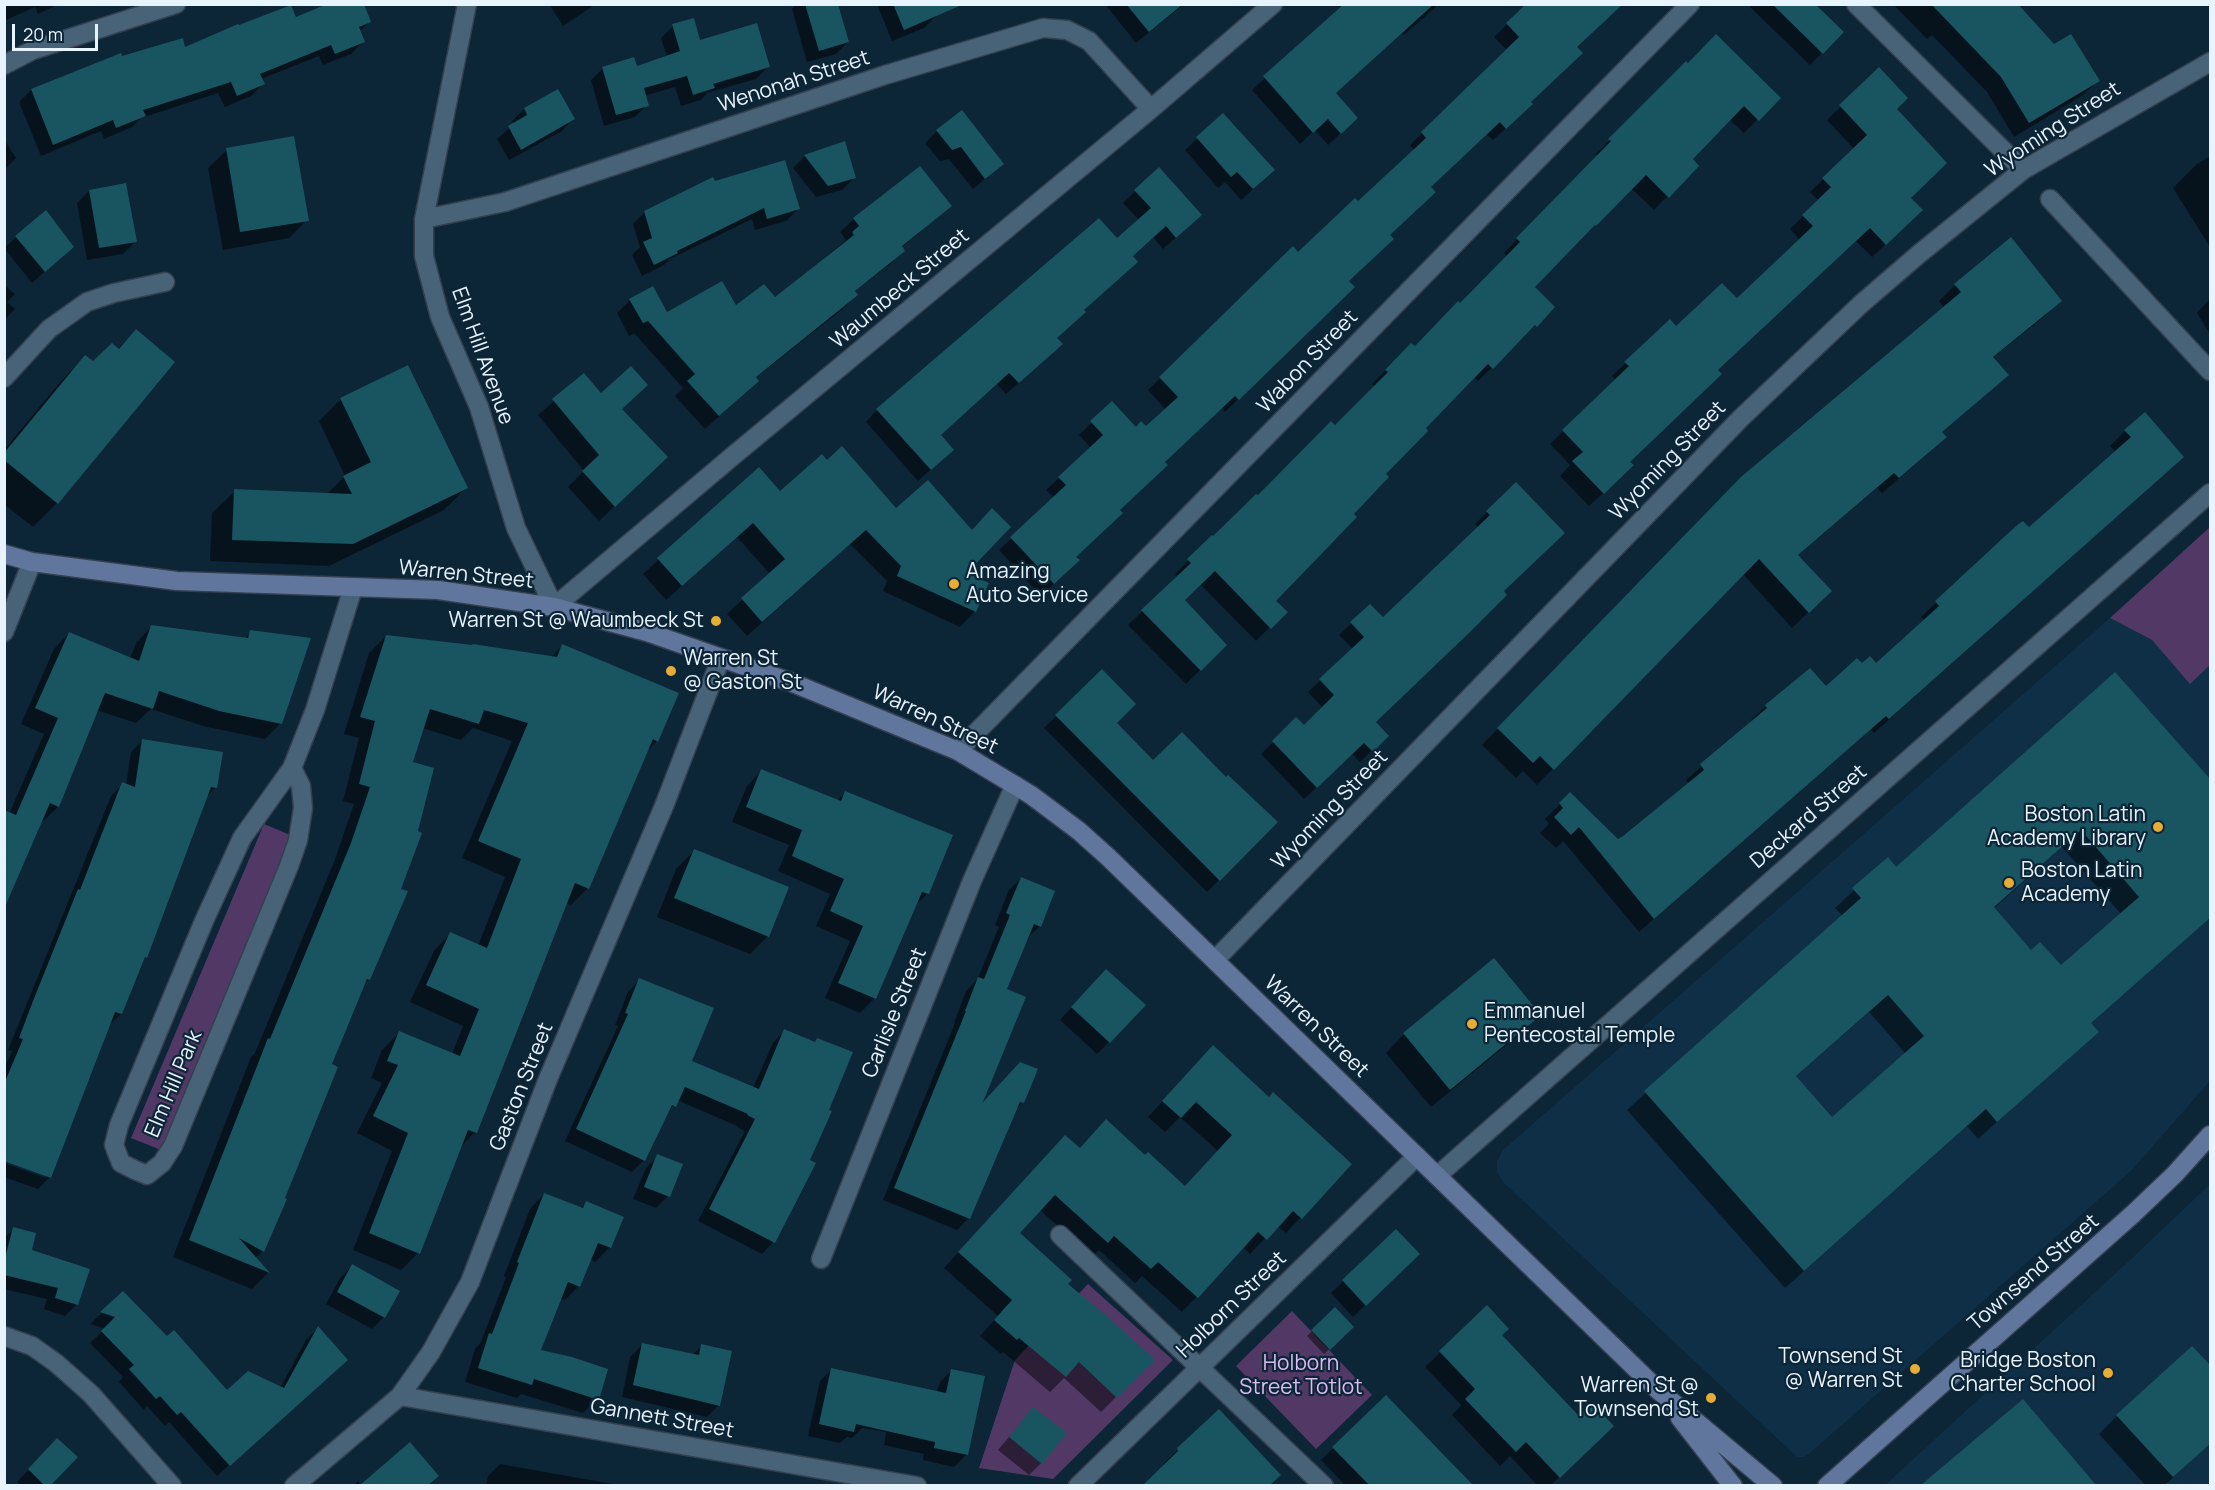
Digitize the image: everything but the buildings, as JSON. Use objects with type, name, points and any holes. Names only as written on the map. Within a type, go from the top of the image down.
[{"type":"main road","name":"Warren Street","points":[[4,554],[32,562],[177,581],[438,590],[554,607],[647,632],[793,682],[957,751],[1046,806],[1101,850],[1658,1390],[1773,1485]]},
{"type":"main road","name":"Townsend Street","points":[[1827,1485],[2125,1222],[2175,1174],[2211,1135]]},
{"type":"main road","name":"Warren Street","points":[[1658,1390],[1733,1485]]},
{"type":"street","points":[[4,65],[33,50],[176,4]]},
{"type":"street","name":"Elm Hill Avenue","points":[[467,4],[424,219],[424,256],[440,317],[479,407],[516,528],[554,607]]},
{"type":"street","name":"Waumbeck Street","points":[[554,607],[1151,109],[1273,4]]},
{"type":"street","name":"Wabon Street","points":[[957,751],[1690,4]]},
{"type":"street","points":[[1856,4],[2023,171]]},
{"type":"street","name":"Wenonah Street","points":[[424,219],[505,202],[885,75],[1043,28],[1067,30],[1089,41],[1151,109]]},
{"type":"street","name":"Wyoming Street","points":[[1215,960],[1793,367],[1919,254],[2023,171],[2211,62]]},
{"type":"street","points":[[2050,199],[2211,371]]},
{"type":"street","points":[[4,378],[49,329],[87,303],[114,293],[165,282]]},
{"type":"street","name":"Deckard Street","points":[[1437,1176],[2211,493]]},
{"type":"street","points":[[4,632],[32,562]]},
{"type":"street","name":"Elm Hill Park","points":[[292,768],[301,786],[303,808],[298,840],[289,866],[173,1146],[162,1163],[147,1175],[121,1163],[114,1145],[119,1125],[204,921],[242,838],[292,768],[315,710],[353,588]]},
{"type":"street","name":"Gaston Street","points":[[294,1485],[400,1396],[431,1352],[470,1282],[548,1079],[664,806],[721,658]]},
{"type":"street","name":"Carlisle Street","points":[[821,1259],[972,881],[1015,785]]},
{"type":"street","name":"Holborn Street","points":[[1078,1485],[1417,1156]]},
{"type":"street","points":[[1060,1235],[1324,1485]]},
{"type":"street","points":[[4,1336],[32,1346],[73,1379],[98,1403],[172,1485]]},
{"type":"street","name":"Gannett Street","points":[[400,1396],[917,1485]]},
{"type":"shaded area","name":"Boston Latin Academy","points":[[2110,618],[2152,640],[2190,683],[2210,665],[2210,1081],[2131,1171],[1810,1453],[1804,1457],[1797,1457],[1504,1183],[1497,1172],[1497,1161],[1503,1150]]},
{"type":"shaded area","name":"Bridge Boston Charter School","points":[[2210,1184],[2210,1485],[1884,1486],[2129,1261]]},
{"type":"green space","points":[[2210,527],[2210,665],[2190,684],[2152,640],[2110,618]]},
{"type":"green space","points":[[264,824],[295,837],[161,1150],[131,1138]]},
{"type":"green space","points":[[1088,1284],[1173,1360],[1053,1479],[979,1468],[1015,1360]]},
{"type":"green space","name":"Holborn Street Totlot","points":[[1292,1311],[1372,1395],[1316,1449],[1236,1366]]},
{"type":"place","name":"Amazing Auto Service","points":[[954,584]]},
{"type":"place","name":"Warren St @ Waumbeck St","points":[[716,621]]},
{"type":"place","name":"Warren St @ Gaston St","points":[[671,671]]},
{"type":"place","name":"Boston Latin Academy Library","points":[[2158,827]]},
{"type":"place","name":"Boston Latin Academy","points":[[2009,883]]},
{"type":"place","name":"Emmanuel Pentecostal Temple","points":[[1472,1024]]},
{"type":"place","name":"Townsend St @ Warren St","points":[[1915,1369]]},
{"type":"place","name":"Bridge Boston Charter School","points":[[2108,1373]]},
{"type":"place","name":"Warren St @ Townsend St","points":[[1711,1398]]}]
